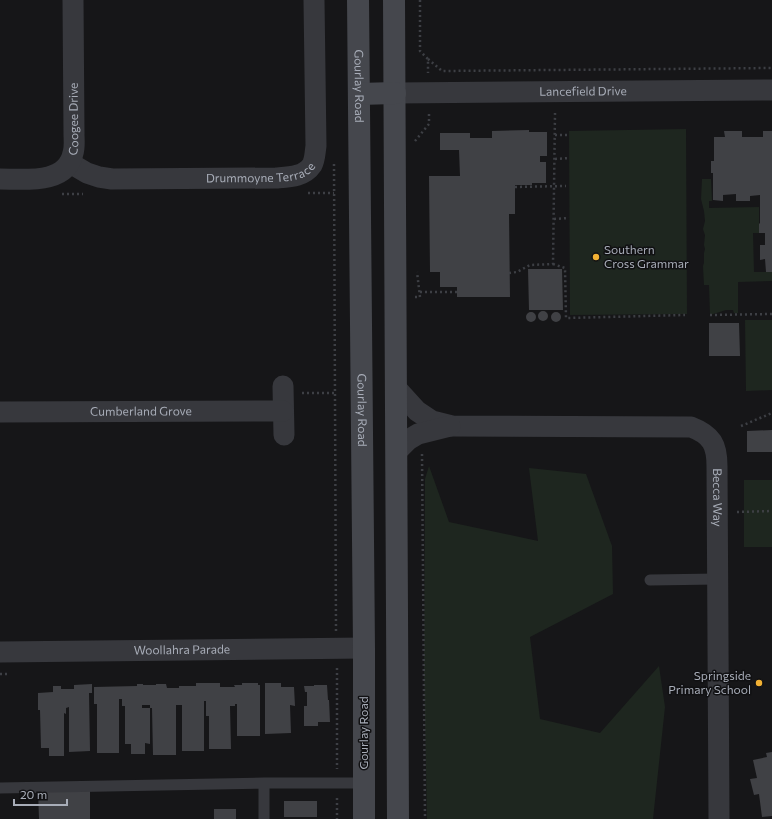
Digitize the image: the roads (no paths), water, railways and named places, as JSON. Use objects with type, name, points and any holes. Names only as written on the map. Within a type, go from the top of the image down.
[{"type":"main road","name":"Gourlay Road","points":[[358,0],[364,648],[364,819]]},
{"type":"main road","points":[[394,0],[398,819]]},
{"type":"main road","points":[[359,94],[395,93]]},
{"type":"street","name":"Coogee Drive","points":[[0,179],[38,179],[54,175],[70,163],[74,152],[73,0]]},
{"type":"street","name":"Drummoyne Terrace","points":[[70,163],[87,174],[112,179],[276,178],[291,177],[303,173],[312,165],[316,146],[314,0]]},
{"type":"street","name":"Lancefield Drive","points":[[395,93],[772,90]]},
{"type":"street","name":"Becca Way","points":[[396,388],[417,411],[432,421],[452,426]]},
{"type":"street","name":"Cumberland Grove","points":[[0,412],[283,397],[284,435]]},
{"type":"street","name":"Becca Way","points":[[397,451],[408,440],[418,434],[452,426],[691,427],[701,431],[707,436],[713,443],[717,454],[719,819]]},
{"type":"street","name":"Woollahra Parade","points":[[0,652],[364,648]]},
{"type":"lane","points":[[650,580],[718,579]]},
{"type":"lane","points":[[0,788],[264,783],[364,783]]},
{"type":"lane","points":[[264,783],[264,819]]},
{"type":"lane","points":[[390,819],[398,785]]},
{"type":"place","name":"Southern Cross Grammar","points":[[596,257]]},
{"type":"place","name":"Springside Primary School","points":[[759,683]]}]
